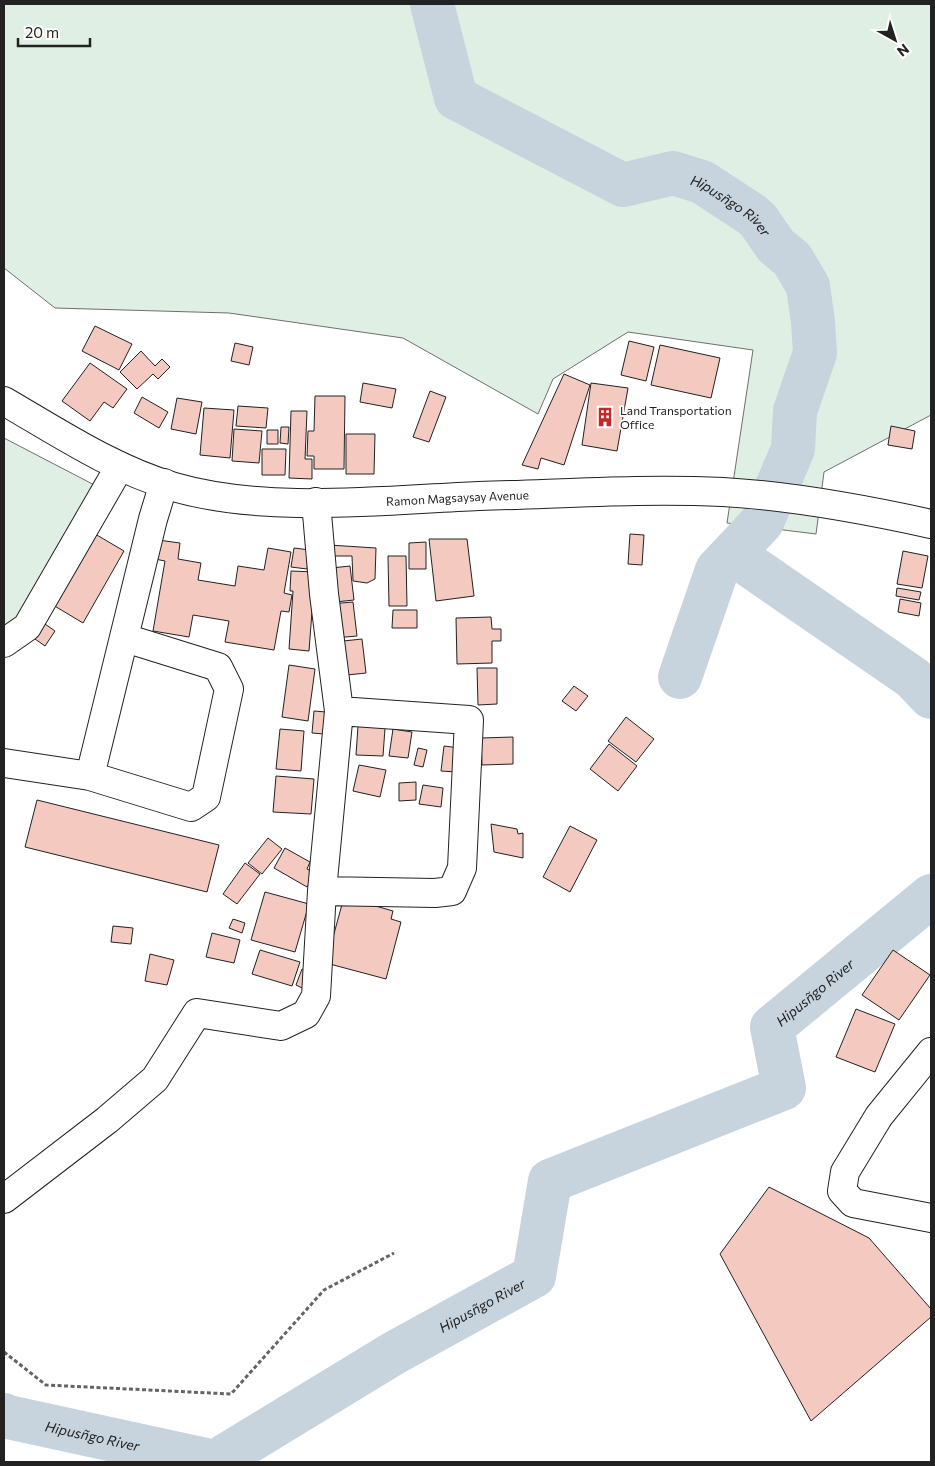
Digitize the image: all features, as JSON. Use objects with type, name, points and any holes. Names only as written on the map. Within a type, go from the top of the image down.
[{"type":"main road","name":"Ramon Magsaysay Avenue","points":[[4,401],[120,466],[164,483],[244,500],[316,502],[609,492],[724,492],[822,502],[931,522]]},
{"type":"main road","points":[[4,642],[27,627],[120,466]]},
{"type":"main road","points":[[90,776],[153,519],[164,483]]},
{"type":"main road","points":[[4,1199],[107,1120],[156,1079],[197,1013],[281,1026],[306,1014],[316,996],[322,891],[339,711],[324,594],[316,502]]},
{"type":"main road","points":[[4,763],[90,776],[191,807],[206,797],[229,689],[218,667],[125,638]]},
{"type":"main road","points":[[322,891],[434,893],[452,891],[462,868],[469,720],[339,711]]},
{"type":"main road","points":[[931,1052],[880,1116],[845,1172],[842,1191],[853,1203],[931,1218]]},
{"type":"path","points":[[4,1352],[46,1385],[231,1394],[324,1290],[394,1253]]},
{"type":"green space","points":[[4,4],[931,4],[931,415],[824,472],[816,534],[727,523],[753,350],[628,332],[553,379],[538,414],[403,338],[229,313],[55,308],[4,268]]},
{"type":"green space","points":[[4,438],[104,490],[4,647]]},
{"type":"building","points":[[95,326],[132,344],[119,370],[82,351]]},
{"type":"building","points":[[629,341],[654,347],[646,381],[621,375]]},
{"type":"building","points":[[235,343],[253,347],[249,365],[231,361]]},
{"type":"building","points":[[660,345],[720,358],[711,398],[651,385]]},
{"type":"building","points":[[141,351],[155,366],[162,359],[170,367],[158,379],[153,374],[137,389],[120,372]]},
{"type":"building","points":[[90,363],[127,389],[113,408],[104,402],[90,421],[62,401]]},
{"type":"building","points":[[564,374],[590,385],[564,465],[541,458],[538,469],[522,465]]},
{"type":"building","points":[[363,383],[396,389],[392,408],[360,402]]},
{"type":"building","name":"Land Transportation Office","points":[[591,383],[628,388],[617,451],[582,445]]},
{"type":"building","points":[[430,391],[446,397],[429,442],[413,437]]},
{"type":"building","points":[[315,396],[345,396],[344,469],[314,469],[314,456],[307,456],[308,431],[314,431]]},
{"type":"building","points":[[142,397],[168,412],[159,428],[134,413]]},
{"type":"building","points":[[177,398],[202,402],[196,434],[171,429]]},
{"type":"building","points":[[238,406],[268,408],[266,428],[236,426]]},
{"type":"building","points":[[204,408],[234,410],[230,458],[200,455]]},
{"type":"building","points":[[291,411],[307,411],[305,459],[312,459],[312,479],[289,478]]},
{"type":"building","points":[[891,426],[915,431],[912,449],[888,445]]},
{"type":"building","points":[[281,427],[289,427],[288,444],[280,443]]},
{"type":"building","points":[[234,429],[262,431],[259,463],[232,461]]},
{"type":"building","points":[[267,430],[278,430],[278,444],[267,444]]},
{"type":"building","points":[[346,434],[375,434],[374,474],[346,474]]},
{"type":"building","points":[[262,449],[286,449],[285,475],[262,475]]},
{"type":"building","points":[[90,531],[124,551],[83,623],[48,602]]},
{"type":"building","points":[[630,534],[644,535],[642,565],[628,564]]},
{"type":"building","points":[[429,539],[467,539],[474,596],[436,601]]},
{"type":"building","points":[[158,540],[180,543],[178,559],[201,563],[198,580],[235,586],[238,566],[264,570],[268,548],[291,552],[284,593],[292,595],[289,612],[281,611],[274,650],[225,642],[229,621],[193,615],[189,637],[153,631],[165,561],[155,559]]},
{"type":"building","points":[[426,542],[426,569],[409,569],[409,543]]},
{"type":"building","points":[[329,545],[376,548],[375,579],[367,583],[353,581],[352,556],[329,556]]},
{"type":"building","points":[[294,548],[310,550],[307,569],[291,567]]},
{"type":"building","points":[[903,551],[928,556],[922,588],[897,584]]},
{"type":"building","points":[[388,556],[406,556],[407,606],[389,606]]},
{"type":"building","points":[[350,566],[354,600],[326,603],[322,569]]},
{"type":"building","points":[[291,571],[315,572],[309,651],[289,649],[293,591],[290,591]]},
{"type":"building","points":[[897,588],[921,592],[919,600],[896,596]]},
{"type":"building","points":[[900,599],[921,603],[919,616],[898,612]]},
{"type":"building","points":[[353,602],[357,636],[334,638],[330,604]]},
{"type":"building","points":[[393,610],[417,610],[417,628],[392,628]]},
{"type":"building","points":[[491,617],[492,629],[501,629],[501,641],[492,641],[492,663],[457,664],[456,618]]},
{"type":"building","points":[[45,624],[55,631],[45,646],[35,639]]},
{"type":"building","points":[[362,639],[366,673],[338,676],[334,642]]},
{"type":"building","points":[[289,665],[315,669],[308,721],[282,717]]},
{"type":"building","points":[[477,668],[497,668],[497,704],[478,705]]},
{"type":"building","points":[[574,686],[588,696],[576,711],[562,701]]},
{"type":"building","points":[[314,711],[326,712],[324,734],[312,733]]},
{"type":"building","points":[[626,717],[654,739],[636,762],[608,741]]},
{"type":"building","points":[[358,726],[385,728],[383,756],[356,755]]},
{"type":"building","points":[[280,729],[304,731],[301,771],[276,769]]},
{"type":"building","points":[[393,729],[412,732],[408,758],[389,756]]},
{"type":"building","points":[[513,737],[513,764],[482,765],[481,738]]},
{"type":"building","points":[[609,744],[637,766],[618,791],[590,769]]},
{"type":"building","points":[[444,746],[460,748],[457,772],[441,771]]},
{"type":"building","points":[[418,748],[427,750],[423,767],[414,765]]},
{"type":"building","points":[[359,765],[386,770],[380,797],[353,791]]},
{"type":"building","points":[[276,776],[314,779],[311,814],[273,812]]},
{"type":"building","points":[[416,782],[416,800],[399,801],[399,783]]},
{"type":"building","points":[[423,785],[443,788],[441,807],[419,804]]},
{"type":"building","points":[[37,800],[219,845],[207,892],[25,847]]},
{"type":"building","points":[[491,824],[517,829],[518,834],[523,833],[523,858],[494,852]]},
{"type":"building","points":[[570,826],[597,840],[570,892],[543,877]]},
{"type":"building","points":[[268,838],[282,849],[262,874],[248,863]]},
{"type":"building","points":[[285,848],[310,862],[307,869],[315,873],[307,887],[274,868]]},
{"type":"building","points":[[245,863],[260,874],[237,904],[223,894]]},
{"type":"building","points":[[265,892],[309,904],[295,952],[251,940]]},
{"type":"building","points":[[344,897],[393,911],[391,919],[401,922],[386,979],[326,963]]},
{"type":"building","points":[[233,919],[245,923],[242,933],[229,928]]},
{"type":"building","points":[[113,926],[133,928],[131,944],[111,942]]},
{"type":"building","points":[[212,933],[240,940],[234,963],[206,957]]},
{"type":"building","points":[[260,950],[300,962],[292,986],[252,974]]},
{"type":"building","points":[[893,950],[930,975],[899,1020],[862,995]]},
{"type":"building","points":[[150,954],[174,960],[167,985],[145,981]]},
{"type":"building","points":[[302,969],[308,972],[302,988],[296,985]]},
{"type":"building","points":[[856,1009],[895,1024],[875,1072],[836,1057]]},
{"type":"building","points":[[769,1187],[869,1238],[931,1309],[931,1317],[811,1421],[720,1254]]},
{"type":"waterway","name":"Hipusñgo River","points":[[432,4],[456,98],[623,185],[673,173],[702,182],[758,220],[776,246],[792,259],[808,286],[815,353],[795,411],[793,449],[762,522],[717,570],[680,677]]},
{"type":"waterway","name":"Hipusñgo River","points":[[733,554],[913,678],[931,697]]},
{"type":"waterway","name":"Hipusñgo River","points":[[4,1415],[215,1462],[394,1353],[534,1276],[550,1181],[784,1088],[772,1027],[931,896]]},
{"type":"place","name":"Land Transportation Office","points":[[605,417]]}]
